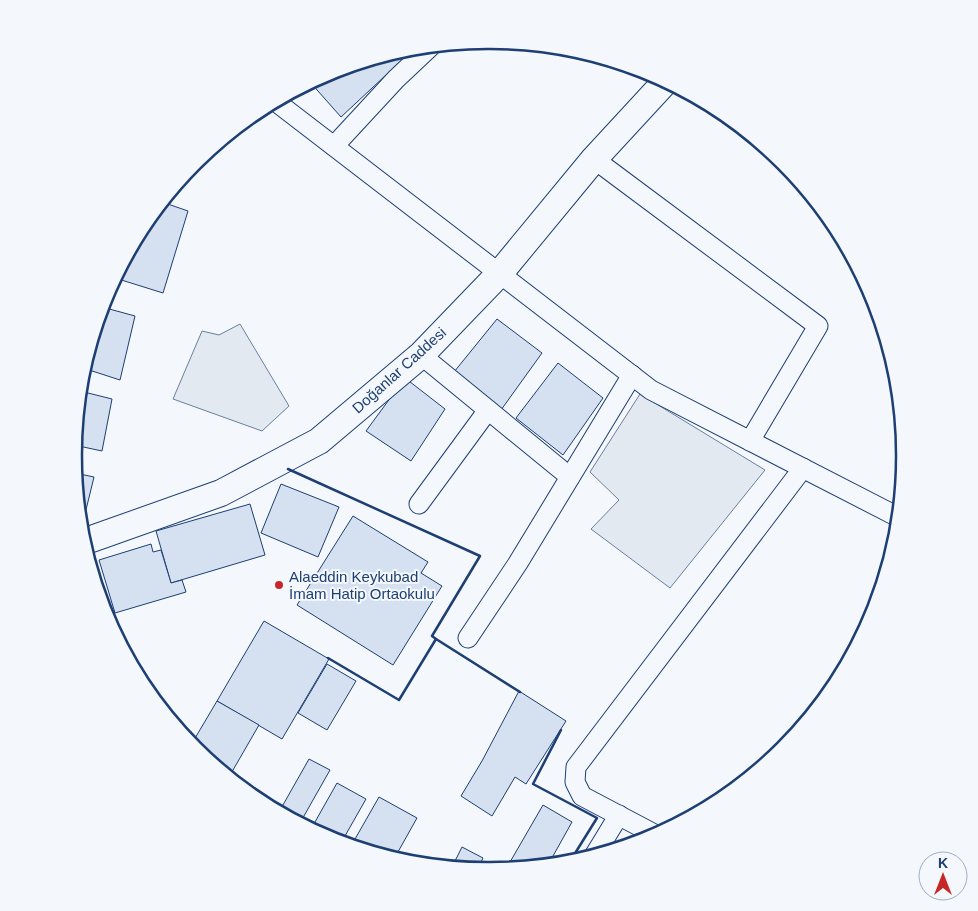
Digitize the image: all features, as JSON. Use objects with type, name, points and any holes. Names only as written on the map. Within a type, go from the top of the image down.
[{"type":"street","points":[[334,146],[396,79],[422,55]]},
{"type":"street","name":"Doğanlar Caddesi","points":[[91,539],[220,493],[319,440],[421,355],[500,273],[594,159],[660,87]]},
{"type":"street","points":[[281,106],[651,390],[891,514]]},
{"type":"street","points":[[594,159],[818,326],[750,440]]},
{"type":"street","points":[[421,355],[570,477]]},
{"type":"street","points":[[468,638],[518,563],[632,375]]},
{"type":"street","points":[[420,504],[488,410]]},
{"type":"street","points":[[647,830],[582,796],[575,782],[576,767],[803,468]]},
{"type":"street","points":[[600,846],[619,815]]},
{"type":"shaded area","points":[[240,324],[289,406],[262,431],[173,399],[202,331],[219,335]]},
{"type":"shaded area","points":[[640,394],[765,470],[670,588],[591,529],[619,500],[590,472]]},
{"type":"building","points":[[404,58],[341,117],[315,88],[358,70]]},
{"type":"building","points":[[169,204],[188,211],[163,293],[122,280],[137,252]]},
{"type":"building","points":[[110,309],[135,316],[120,380],[91,371]]},
{"type":"building","points":[[497,319],[542,353],[501,410],[454,372]]},
{"type":"building","points":[[558,363],[603,398],[563,455],[516,418]]},
{"type":"building","points":[[405,378],[445,409],[411,461],[366,431]]},
{"type":"building","points":[[87,393],[112,399],[102,451],[82,447]]},
{"type":"building","points":[[83,475],[94,477],[86,510]]},
{"type":"building","points":[[281,484],[339,507],[318,557],[261,533]]},
{"type":"building","points":[[250,504],[265,555],[171,583],[156,531]]},
{"type":"building","points":[[353,516],[428,562],[421,573],[442,586],[393,665],[297,605]]},
{"type":"building","points":[[151,544],[153,552],[161,550],[171,583],[182,580],[186,592],[115,613],[99,560]]},
{"type":"building","points":[[264,621],[329,659],[282,739],[217,701]]},
{"type":"building","points":[[327,664],[356,681],[327,730],[298,713]]},
{"type":"building","points":[[519,691],[566,721],[526,784],[515,777],[492,816],[461,796]]},
{"type":"building","points":[[217,701],[259,725],[233,771],[196,737]]},
{"type":"building","points":[[309,759],[330,770],[303,817],[282,806]]},
{"type":"building","points":[[337,783],[366,799],[345,836],[315,823]]},
{"type":"building","points":[[379,797],[417,818],[398,851],[355,840]]},
{"type":"building","points":[[543,805],[572,822],[552,857],[511,861]]},
{"type":"building","points":[[462,847],[483,858],[481,862],[455,860]]},
{"type":"wall","points":[[288,469],[480,556],[432,636],[436,639]]},
{"type":"wall","points":[[328,658],[399,700],[436,639],[520,692]]},
{"type":"wall","points":[[561,730],[533,784],[597,818],[576,852]]},
{"type":"place","name":"Alaeddin Keykubad İmam Hatip Ortaokulu","points":[[279,585]]}]
